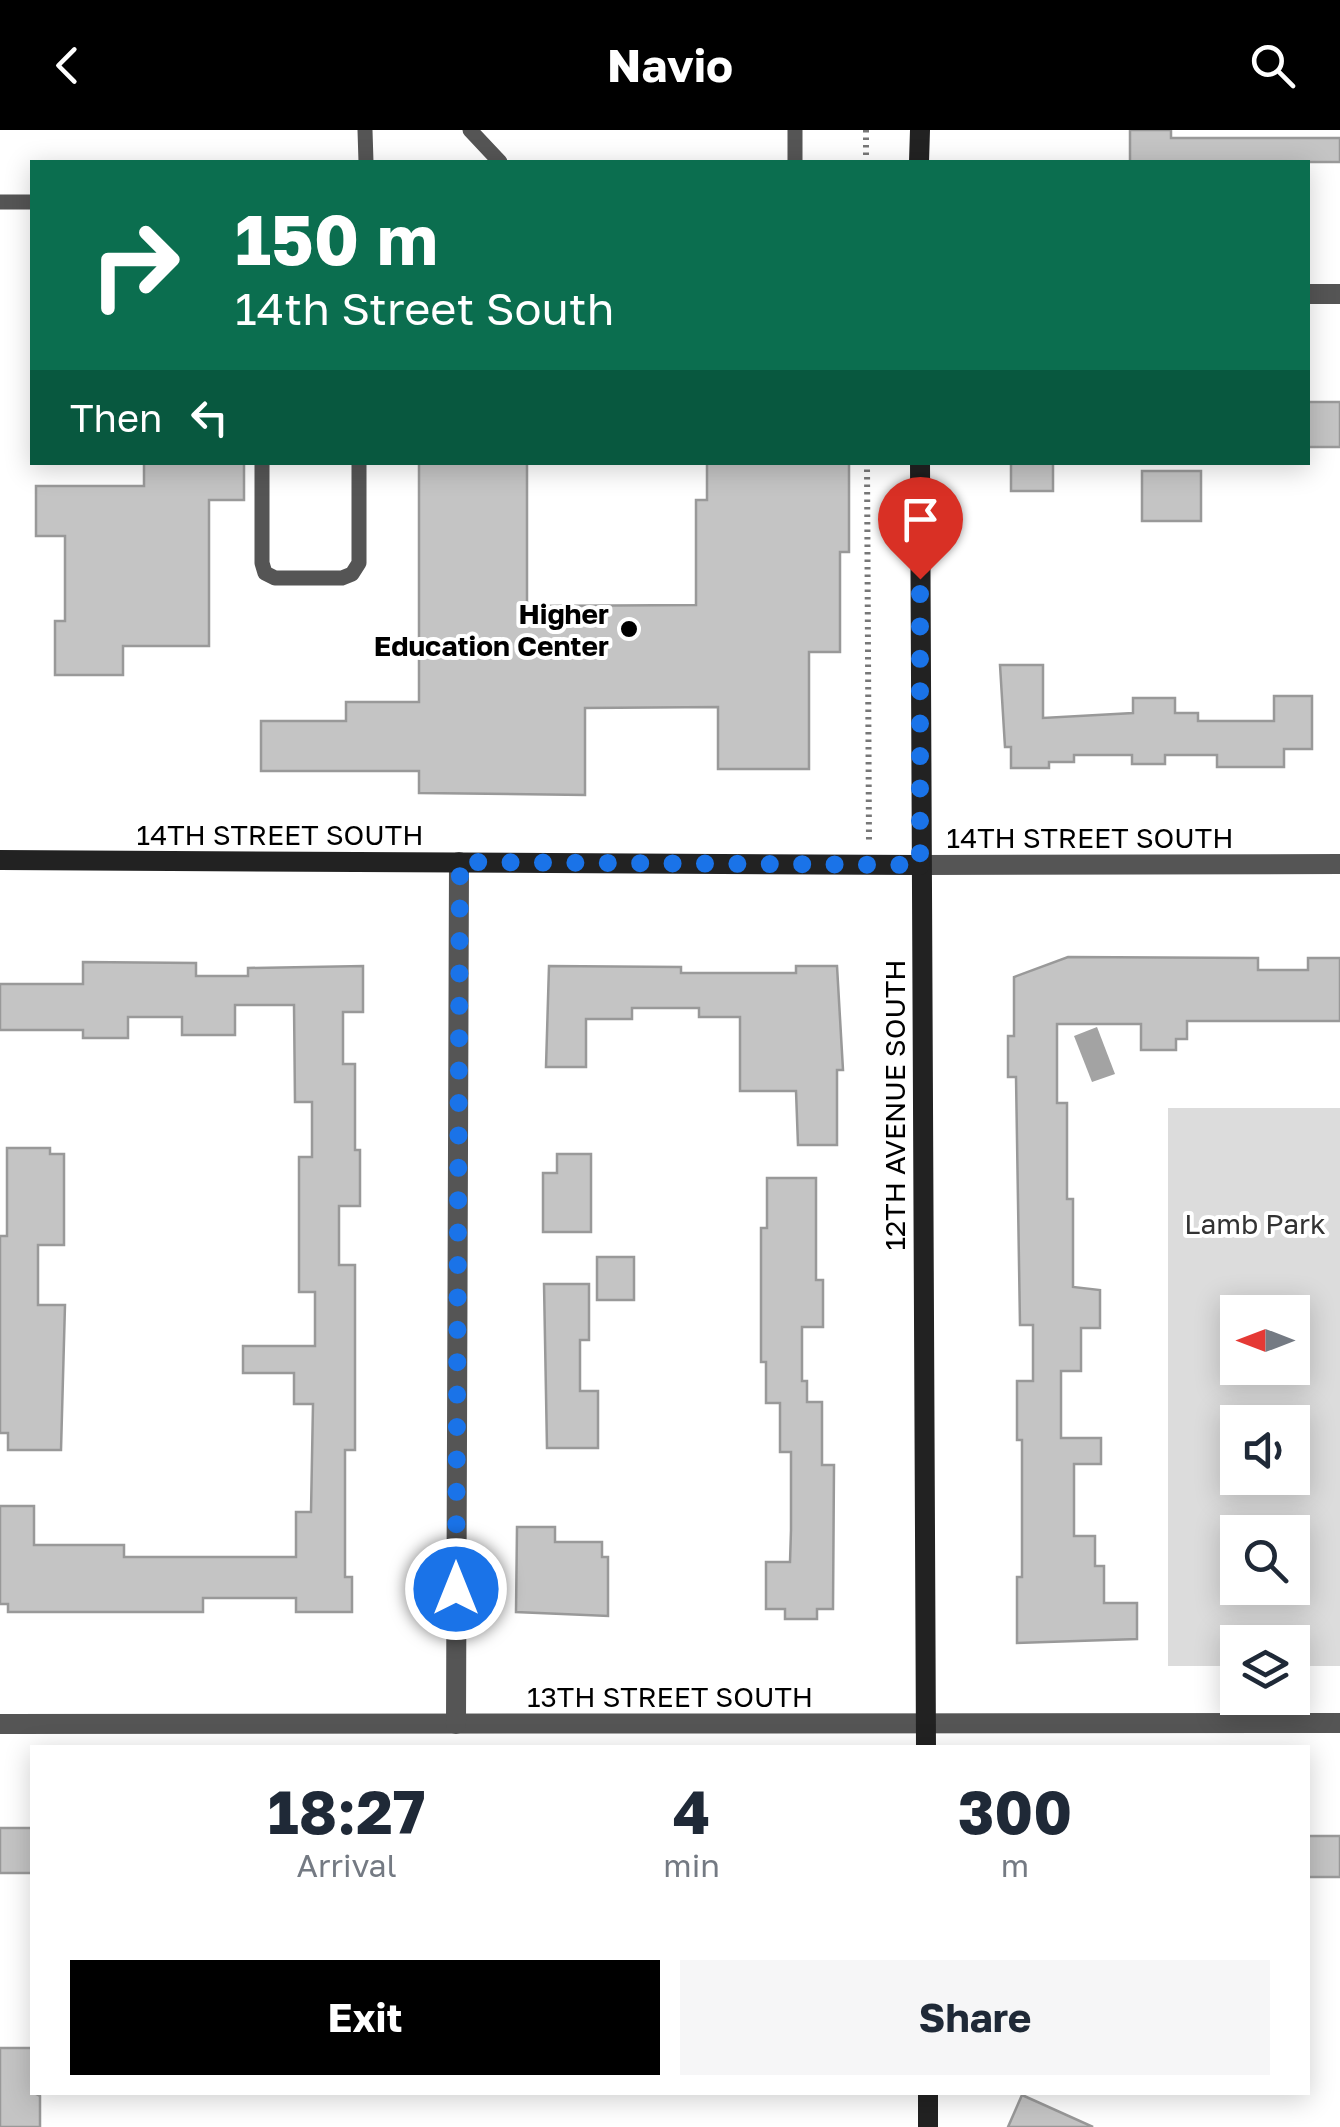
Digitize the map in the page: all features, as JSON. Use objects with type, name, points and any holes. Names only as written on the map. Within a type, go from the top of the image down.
[{"type":"street","points":[[919,160],[920,130]]},
{"type":"street","points":[[1310,294],[1340,294]]},
{"type":"street","name":"12TH AVENUE SOUTH","points":[[920,465],[926,1745]]},
{"type":"street","name":"14TH STREET SOUTH","points":[[0,860],[1340,864]]},
{"type":"street","points":[[456,1724],[460,862]]},
{"type":"street","name":"13TH STREET SOUTH","points":[[0,1724],[1340,1723]]},
{"type":"street","points":[[928,2095],[928,2127]]},
{"type":"lane","points":[[365,130],[366,160]]},
{"type":"lane","points":[[470,130],[498,160]]},
{"type":"lane","points":[[795,130],[795,160]]},
{"type":"lane","points":[[0,202],[30,202]]},
{"type":"lane","points":[[262,465],[265,573],[275,578],[342,578],[352,574],[358,563],[360,465]]},
{"type":"path","points":[[866,130],[866,160]]},
{"type":"path","points":[[867,465],[870,864]]},
{"type":"green space","name":"Lamb Park","points":[[1168,1108],[1340,1108],[1340,1666],[1310,1666],[1310,1625],[1220,1625],[1220,1666],[1168,1666]]},
{"type":"shaded area","points":[[1097,1027],[1115,1074],[1092,1082],[1074,1036]]},
{"type":"building","points":[[1130,130],[1171,130],[1171,138],[1340,138],[1340,162],[1130,160]]},
{"type":"building","points":[[1310,402],[1340,402],[1340,447],[1310,447]]},
{"type":"building","points":[[144,465],[244,465],[244,500],[209,500],[209,646],[123,646],[123,675],[55,675],[55,621],[65,621],[65,536],[36,536],[36,486],[144,486]]},
{"type":"building","name":"Higher Education Center","points":[[419,465],[527,465],[527,606],[696,605],[696,500],[707,500],[707,465],[849,465],[849,552],[840,552],[840,652],[809,652],[809,769],[718,769],[718,707],[585,708],[585,795],[419,793],[419,771],[261,771],[261,721],[346,721],[346,702],[419,702]]},
{"type":"building","points":[[1011,465],[1053,465],[1053,491],[1011,491]]},
{"type":"building","points":[[1142,471],[1201,471],[1201,521],[1142,521]]},
{"type":"building","points":[[1000,665],[1043,665],[1043,718],[1133,713],[1133,698],[1175,698],[1175,713],[1198,713],[1198,721],[1274,721],[1274,696],[1312,696],[1312,749],[1284,749],[1284,767],[1217,767],[1217,755],[1165,755],[1165,764],[1132,764],[1132,755],[1074,755],[1074,762],[1049,762],[1049,768],[1011,768],[1011,747],[1005,747]]},
{"type":"building","points":[[1068,957],[1258,958],[1258,970],[1308,970],[1308,958],[1340,958],[1340,1021],[1187,1021],[1187,1039],[1176,1039],[1176,1050],[1141,1050],[1141,1024],[1057,1024],[1057,1103],[1067,1103],[1067,1199],[1073,1199],[1073,1287],[1100,1290],[1100,1328],[1081,1328],[1081,1371],[1061,1371],[1061,1438],[1101,1438],[1101,1464],[1074,1464],[1074,1536],[1095,1536],[1095,1566],[1104,1566],[1104,1603],[1137,1603],[1137,1639],[1017,1643],[1017,1577],[1022,1577],[1022,1440],[1017,1440],[1017,1381],[1033,1381],[1033,1325],[1020,1325],[1016,1077],[1008,1077],[1008,1036],[1014,1036],[1014,977]]},
{"type":"building","points":[[83,962],[196,963],[196,976],[248,976],[248,968],[363,966],[363,1012],[343,1012],[343,1064],[355,1064],[355,1150],[360,1150],[360,1206],[339,1206],[339,1265],[355,1265],[355,1450],[345,1450],[345,1577],[352,1577],[352,1612],[296,1612],[296,1598],[203,1598],[203,1612],[8,1612],[8,1604],[0,1604],[0,1506],[34,1506],[34,1545],[124,1545],[124,1557],[296,1557],[296,1512],[311,1512],[313,1404],[294,1404],[294,1373],[243,1373],[243,1346],[315,1346],[315,1292],[299,1292],[299,1157],[312,1157],[312,1102],[295,1102],[294,1005],[235,1005],[235,1035],[182,1035],[182,1017],[128,1017],[128,1038],[83,1038],[83,1030],[0,1030],[0,984],[83,984]]},
{"type":"building","points":[[549,966],[681,967],[681,973],[796,973],[796,966],[837,966],[843,1070],[837,1070],[837,1145],[798,1145],[796,1091],[740,1091],[740,1017],[699,1017],[699,1008],[632,1008],[632,1019],[586,1019],[586,1067],[546,1067]]},
{"type":"building","points":[[7,1148],[50,1148],[50,1154],[64,1154],[64,1245],[38,1245],[38,1305],[65,1305],[61,1450],[8,1450],[8,1433],[0,1433],[0,1236],[7,1236]]},
{"type":"building","points":[[557,1154],[591,1154],[591,1232],[543,1232],[543,1173],[557,1173]]},
{"type":"building","points":[[767,1178],[816,1178],[816,1280],[823,1280],[823,1327],[802,1327],[802,1381],[807,1381],[807,1402],[822,1402],[822,1465],[834,1465],[833,1609],[817,1609],[817,1619],[785,1619],[785,1609],[766,1609],[766,1562],[790,1562],[791,1530],[791,1452],[780,1452],[780,1403],[766,1403],[766,1362],[761,1362],[761,1228],[767,1228]]},
{"type":"building","points":[[597,1257],[634,1257],[634,1300],[597,1300]]},
{"type":"building","points":[[544,1284],[589,1284],[589,1340],[580,1340],[580,1391],[598,1391],[598,1448],[547,1448]]},
{"type":"building","points":[[517,1527],[555,1527],[555,1542],[602,1542],[602,1557],[608,1557],[608,1616],[516,1612]]},
{"type":"building","points":[[0,1828],[30,1828],[30,1873],[0,1873]]},
{"type":"building","points":[[1310,1836],[1340,1836],[1340,1877],[1310,1877]]},
{"type":"building","points":[[0,2048],[30,2048],[30,2095],[40,2096],[40,2127],[0,2127]]},
{"type":"building","points":[[1022,2095],[1093,2127],[1008,2127]]},
{"type":"place","name":"Higher Education Center","points":[[629,629]]},
{"type":"route","points":[[456,1589],[460,862],[920,865],[920,579]]}]
